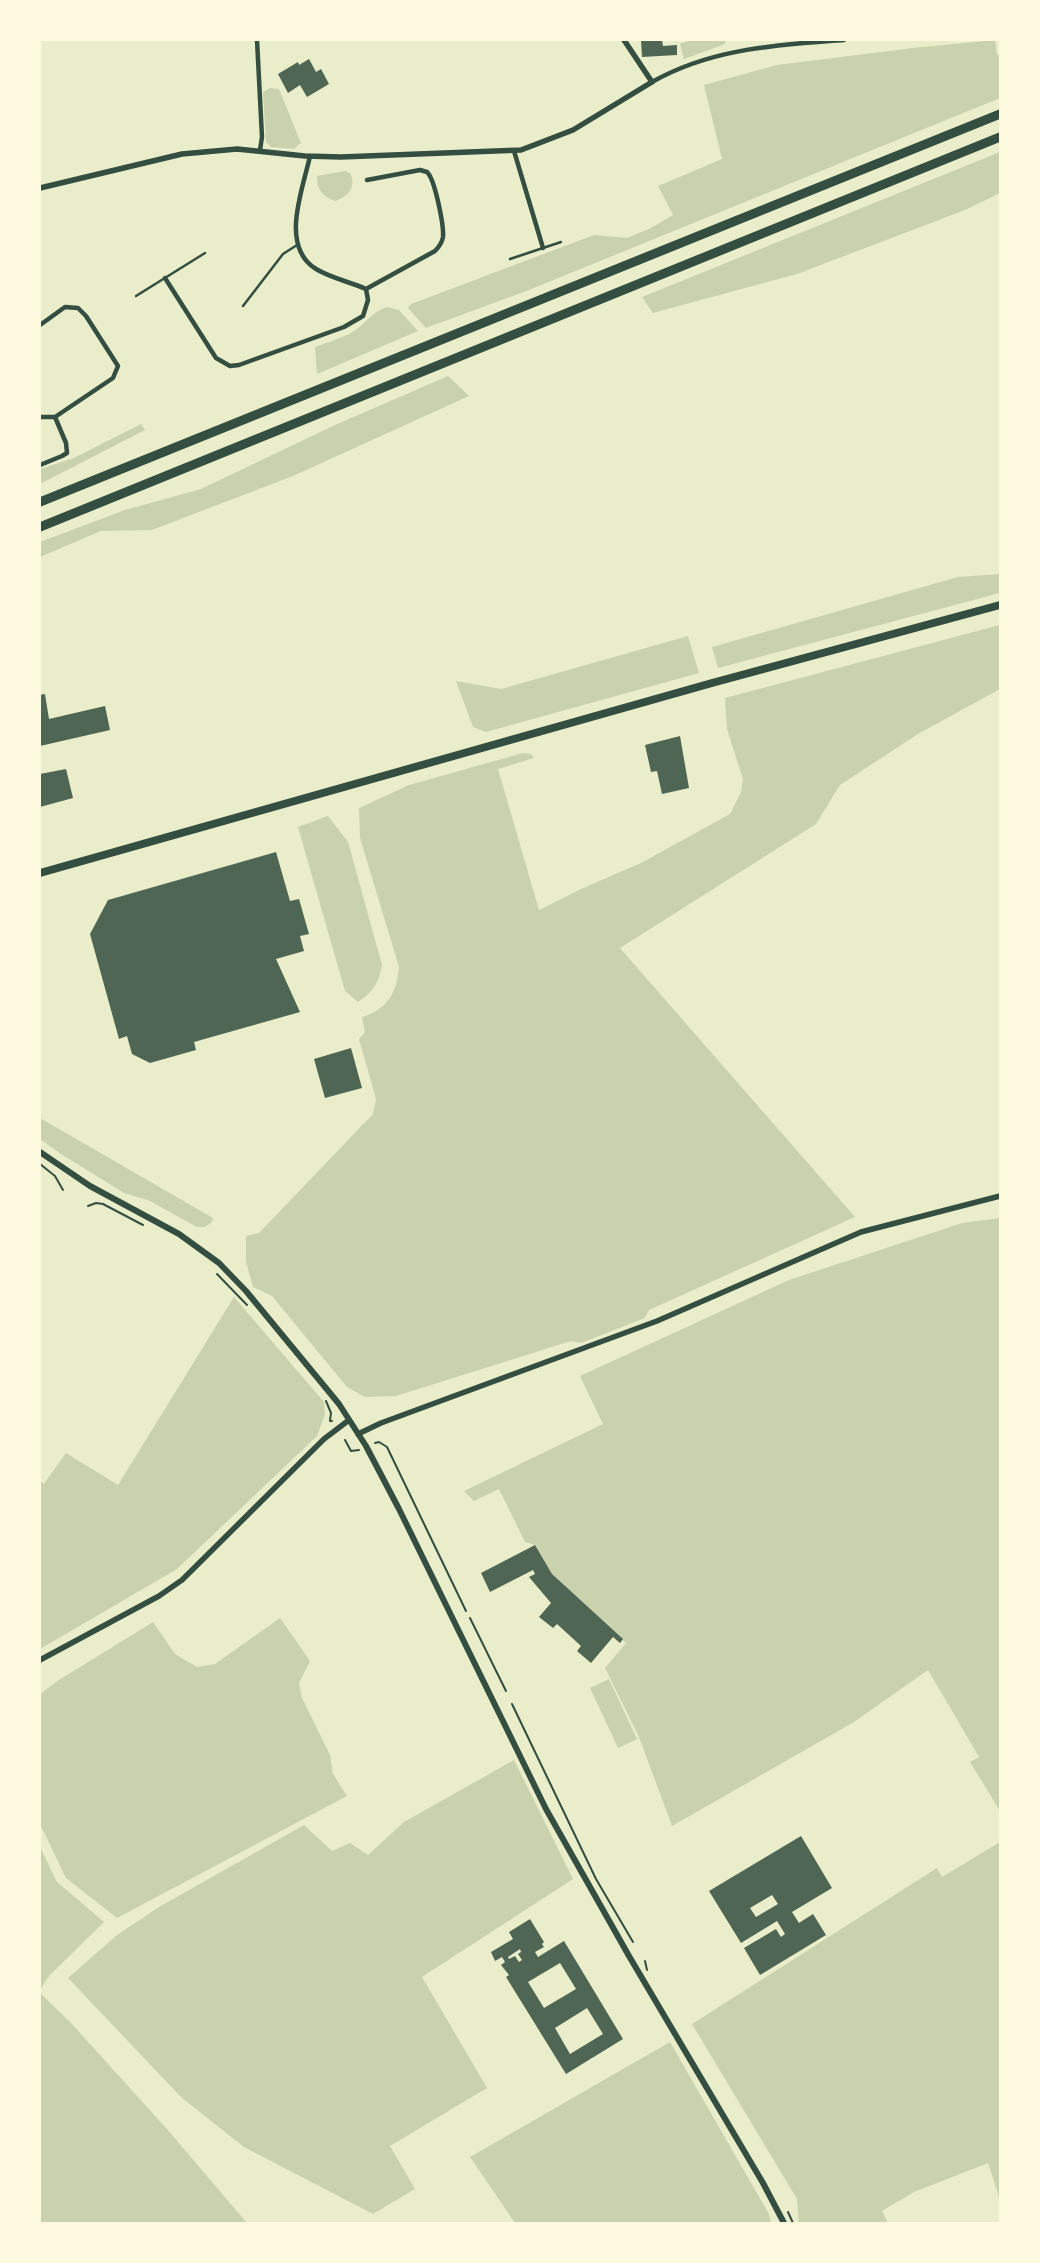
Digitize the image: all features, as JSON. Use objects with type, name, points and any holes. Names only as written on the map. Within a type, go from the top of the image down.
[{"type":"highway","points":[[40,502],[1000,114]]},
{"type":"highway","points":[[40,527],[1000,137]]},
{"type":"highway","points":[[40,873],[712,683],[1000,605]]},
{"type":"main road","points":[[40,1152],[90,1186],[179,1234],[220,1264],[246,1290],[339,1404],[358,1434],[398,1509],[546,1810],[629,1956],[763,2182],[784,2223]]},
{"type":"street","points":[[257,40],[262,137],[260,150]]},
{"type":"street","points":[[624,40],[652,82]]},
{"type":"street","points":[[40,188],[182,154],[237,149],[310,156],[420,155],[521,150],[557,138],[573,130],[652,82],[691,63],[733,51],[766,45],[844,40]]},
{"type":"street","points":[[514,151],[543,248]]},
{"type":"street","points":[[310,156],[296,221],[295,235],[297,245],[305,258],[316,269],[366,289]]},
{"type":"street","points":[[366,180],[420,170],[427,172],[432,180],[443,236],[435,251],[366,289]]},
{"type":"street","points":[[166,278],[216,358],[230,366],[239,365],[344,327],[363,316],[368,300],[366,289]]},
{"type":"street","points":[[40,325],[65,307],[78,308],[86,316],[118,366],[113,378],[55,417],[40,417]]},
{"type":"street","points":[[40,465],[67,453],[66,443],[55,417]]},
{"type":"street","points":[[358,1434],[381,1423],[657,1321],[861,1232],[1000,1196]]},
{"type":"street","points":[[40,1660],[159,1596],[182,1580],[324,1439],[349,1420]]},
{"type":"lane","points":[[510,259],[561,242]]},
{"type":"lane","points":[[243,306],[283,254],[297,245]]},
{"type":"lane","points":[[136,296],[205,253]]},
{"type":"path","points":[[40,1164],[55,1176],[63,1190]]},
{"type":"path","points":[[88,1206],[96,1203],[103,1204],[145,1226]]},
{"type":"path","points":[[215,1271],[247,1306]]},
{"type":"path","points":[[322,1396],[330,1409],[330,1421],[332,1422]]},
{"type":"path","points":[[345,1440],[351,1450],[359,1450]]},
{"type":"path","points":[[375,1443],[379,1442],[387,1447],[466,1611]]},
{"type":"path","points":[[470,1618],[506,1691]]},
{"type":"path","points":[[512,1704],[596,1879],[633,1942]]},
{"type":"green space","points":[[690,40],[725,40],[725,44],[684,59],[680,44]]},
{"type":"green space","points":[[995,40],[997,55],[1000,54],[1000,98],[529,290],[426,328],[408,308],[411,304],[594,235],[627,238],[651,228],[673,215],[658,186],[722,159],[704,85],[777,65]]},
{"type":"green space","points":[[270,88],[279,89],[301,143],[294,149],[271,147],[266,142],[263,92]]},
{"type":"green space","points":[[1000,152],[1000,193],[965,210],[797,274],[653,313],[642,297]]},
{"type":"green space","points":[[345,171],[350,173],[352,178],[350,191],[344,197],[335,201],[324,195],[319,189],[317,176]]},
{"type":"green space","points":[[387,307],[399,310],[418,331],[317,374],[315,347],[349,334],[375,313]]},
{"type":"green space","points":[[448,376],[469,396],[293,476],[152,530],[101,531],[40,557],[40,542],[125,510],[201,489],[335,425]]},
{"type":"green space","points":[[141,424],[145,430],[40,484],[40,469],[74,458]]},
{"type":"green space","points":[[1000,574],[1000,593],[718,668],[712,647],[958,577]]},
{"type":"green space","points":[[1000,625],[1000,689],[918,734],[840,785],[816,824],[620,948],[855,1217],[649,1310],[645,1318],[581,1343],[571,1341],[396,1396],[365,1397],[347,1387],[272,1296],[253,1287],[246,1262],[246,1236],[259,1233],[373,1114],[376,1099],[359,1039],[365,1032],[362,1017],[378,1010],[389,999],[396,984],[399,967],[360,838],[359,808],[409,785],[523,753],[531,754],[534,758],[498,769],[539,910],[641,863],[730,814],[741,792],[743,779],[727,729],[725,698]]},
{"type":"green space","points":[[688,636],[699,673],[486,732],[473,727],[456,681],[501,689]]},
{"type":"green space","points":[[328,816],[348,842],[382,965],[374,986],[368,995],[358,1002],[345,991],[298,827]]},
{"type":"green space","points":[[40,1118],[213,1218],[212,1222],[205,1227],[197,1227],[148,1200],[124,1193],[40,1139]]},
{"type":"green space","points":[[1000,1218],[1000,1811],[970,1762],[979,1757],[928,1670],[854,1722],[672,1826],[639,1737],[605,1668],[626,1643],[552,1574],[535,1545],[525,1542],[499,1489],[474,1501],[464,1491],[603,1424],[580,1376],[789,1280],[962,1223]]},
{"type":"green space","points":[[234,1297],[324,1402],[325,1414],[317,1436],[177,1569],[40,1649],[40,1481],[44,1484],[66,1453],[118,1485]]},
{"type":"green space","points":[[280,1618],[310,1661],[299,1683],[302,1698],[330,1755],[333,1774],[347,1796],[117,1918],[66,1878],[40,1824],[40,1694],[59,1680],[153,1622],[175,1654],[197,1667],[215,1664]]},
{"type":"green space","points":[[609,1679],[637,1739],[618,1748],[590,1688]]},
{"type":"green space","points":[[514,1760],[573,1879],[422,1977],[487,2088],[390,2146],[415,2189],[373,2214],[244,2147],[182,2098],[68,1978],[117,1935],[159,1907],[304,1825],[332,1851],[350,1843],[368,1855],[404,1822]]},
{"type":"green space","points":[[1000,1842],[1000,2200],[988,2163],[914,2192],[882,2211],[888,2223],[799,2223],[797,2199],[692,2024],[937,1868],[942,1877]]},
{"type":"green space","points":[[40,1847],[57,1882],[104,1922],[49,1976],[40,1990]]},
{"type":"green space","points":[[40,1993],[71,2023],[166,2128],[247,2223],[40,2223]]},
{"type":"green space","points":[[670,2042],[769,2214],[771,2223],[515,2223],[470,2157]]},
{"type":"building","points":[[641,40],[662,40],[663,46],[677,45],[677,55],[642,57]]},
{"type":"building","points":[[309,59],[316,72],[321,69],[329,84],[307,97],[300,85],[288,93],[278,74],[298,62],[299,65]]},
{"type":"building","points":[[45,694],[49,719],[105,706],[110,730],[40,746],[40,695]]},
{"type":"building","points":[[680,736],[689,788],[662,794],[657,771],[651,772],[645,745]]},
{"type":"building","points":[[66,769],[73,798],[40,807],[40,774]]},
{"type":"building","points":[[276,852],[290,901],[299,899],[309,934],[300,936],[304,951],[276,959],[300,1012],[194,1042],[196,1050],[150,1063],[132,1054],[127,1036],[119,1039],[90,934],[108,900]]},
{"type":"building","points":[[351,1048],[362,1088],[325,1098],[314,1059]]},
{"type":"building","points":[[535,1545],[552,1574],[623,1639],[620,1643],[613,1637],[591,1663],[577,1651],[581,1646],[557,1624],[553,1628],[539,1617],[551,1603],[529,1577],[535,1574],[533,1570],[490,1592],[481,1573]]},
{"type":"building","points":[[801,1836],[832,1888],[792,1912],[799,1923],[813,1914],[826,1935],[760,1975],[744,1948],[776,1929],[781,1937],[785,1934],[777,1921],[741,1943],[709,1891]],"holes":[[[772,1895],[778,1904],[756,1917],[750,1908]]]},
{"type":"building","points":[[530,1919],[544,1942],[542,1944],[544,1947],[535,1952],[538,1957],[564,1941],[623,2039],[566,2074],[506,1977],[509,1975],[501,1965],[505,1962],[502,1957],[495,1961],[491,1952],[513,1939],[509,1932]],"holes":[[[520,1949],[521,1952],[518,1954],[522,1960],[519,1962],[515,1956],[509,1959],[508,1957]],[[560,1963],[576,1989],[544,2008],[528,1982]],[[587,2008],[603,2034],[570,2054],[555,2028]]]}]
